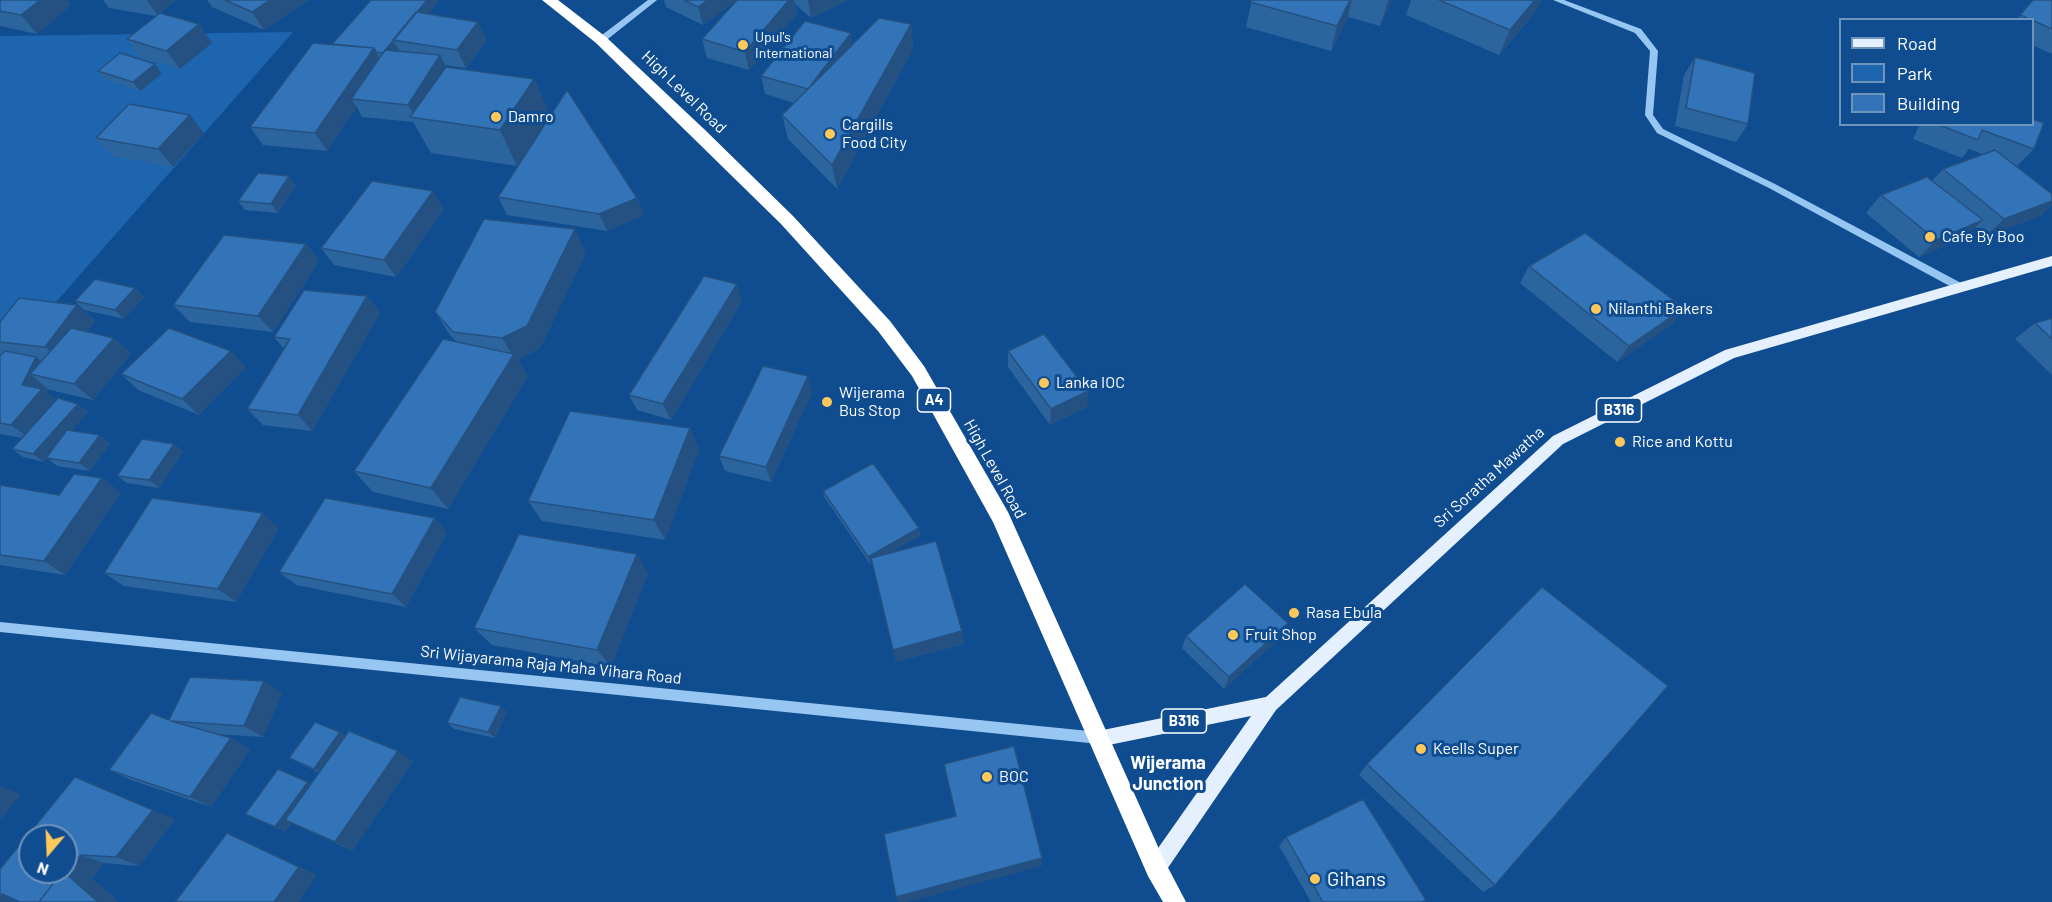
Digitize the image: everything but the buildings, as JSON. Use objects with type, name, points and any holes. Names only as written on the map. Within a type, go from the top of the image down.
[{"type":"highway","name":"High Level Road","points":[[549,0],[601,40],[787,220],[884,326],[918,371],[1001,518],[1156,868],[1175,902]]},
{"type":"main road","name":"Sri Soratha Mawatha","points":[[1156,868],[1270,704],[1558,441],[1730,354],[2052,261]]},
{"type":"main road","name":"B316","points":[[1099,738],[1270,704]]},
{"type":"street","points":[[601,40],[653,0]]},
{"type":"street","points":[[1557,0],[1638,31],[1654,51],[1649,115],[1660,131],[1773,186],[1960,287]]},
{"type":"street","name":"Sri Wijayarama Raja Maha Vihara Road","points":[[0,627],[1099,738]]},
{"type":"green space","points":[[293,32],[0,366],[0,36]]},
{"type":"place","name":"Upul's International","points":[[743,45]]},
{"type":"place","name":"Damro","points":[[496,117]]},
{"type":"place","name":"Cargills Food City","points":[[830,134]]},
{"type":"place","name":"Cafe By Boo","points":[[1930,237]]},
{"type":"place","name":"Nilanthi Bakers","points":[[1596,309]]},
{"type":"place","name":"Lanka IOC","points":[[1044,383]]},
{"type":"place","name":"Wijerama Bus Stop","points":[[827,402]]},
{"type":"place","name":"Rice and Kottu","points":[[1620,442]]},
{"type":"place","name":"Rasa Ebula","points":[[1294,613]]},
{"type":"place","name":"Fruit Shop","points":[[1233,635]]},
{"type":"place","name":"Keells Super","points":[[1421,749]]},
{"type":"place","name":"BOC","points":[[987,777]]},
{"type":"place","name":"Gihans","points":[[1315,879]]},
{"type":"district","name":"Wijerama Junction","points":[[1168,774]]}]
